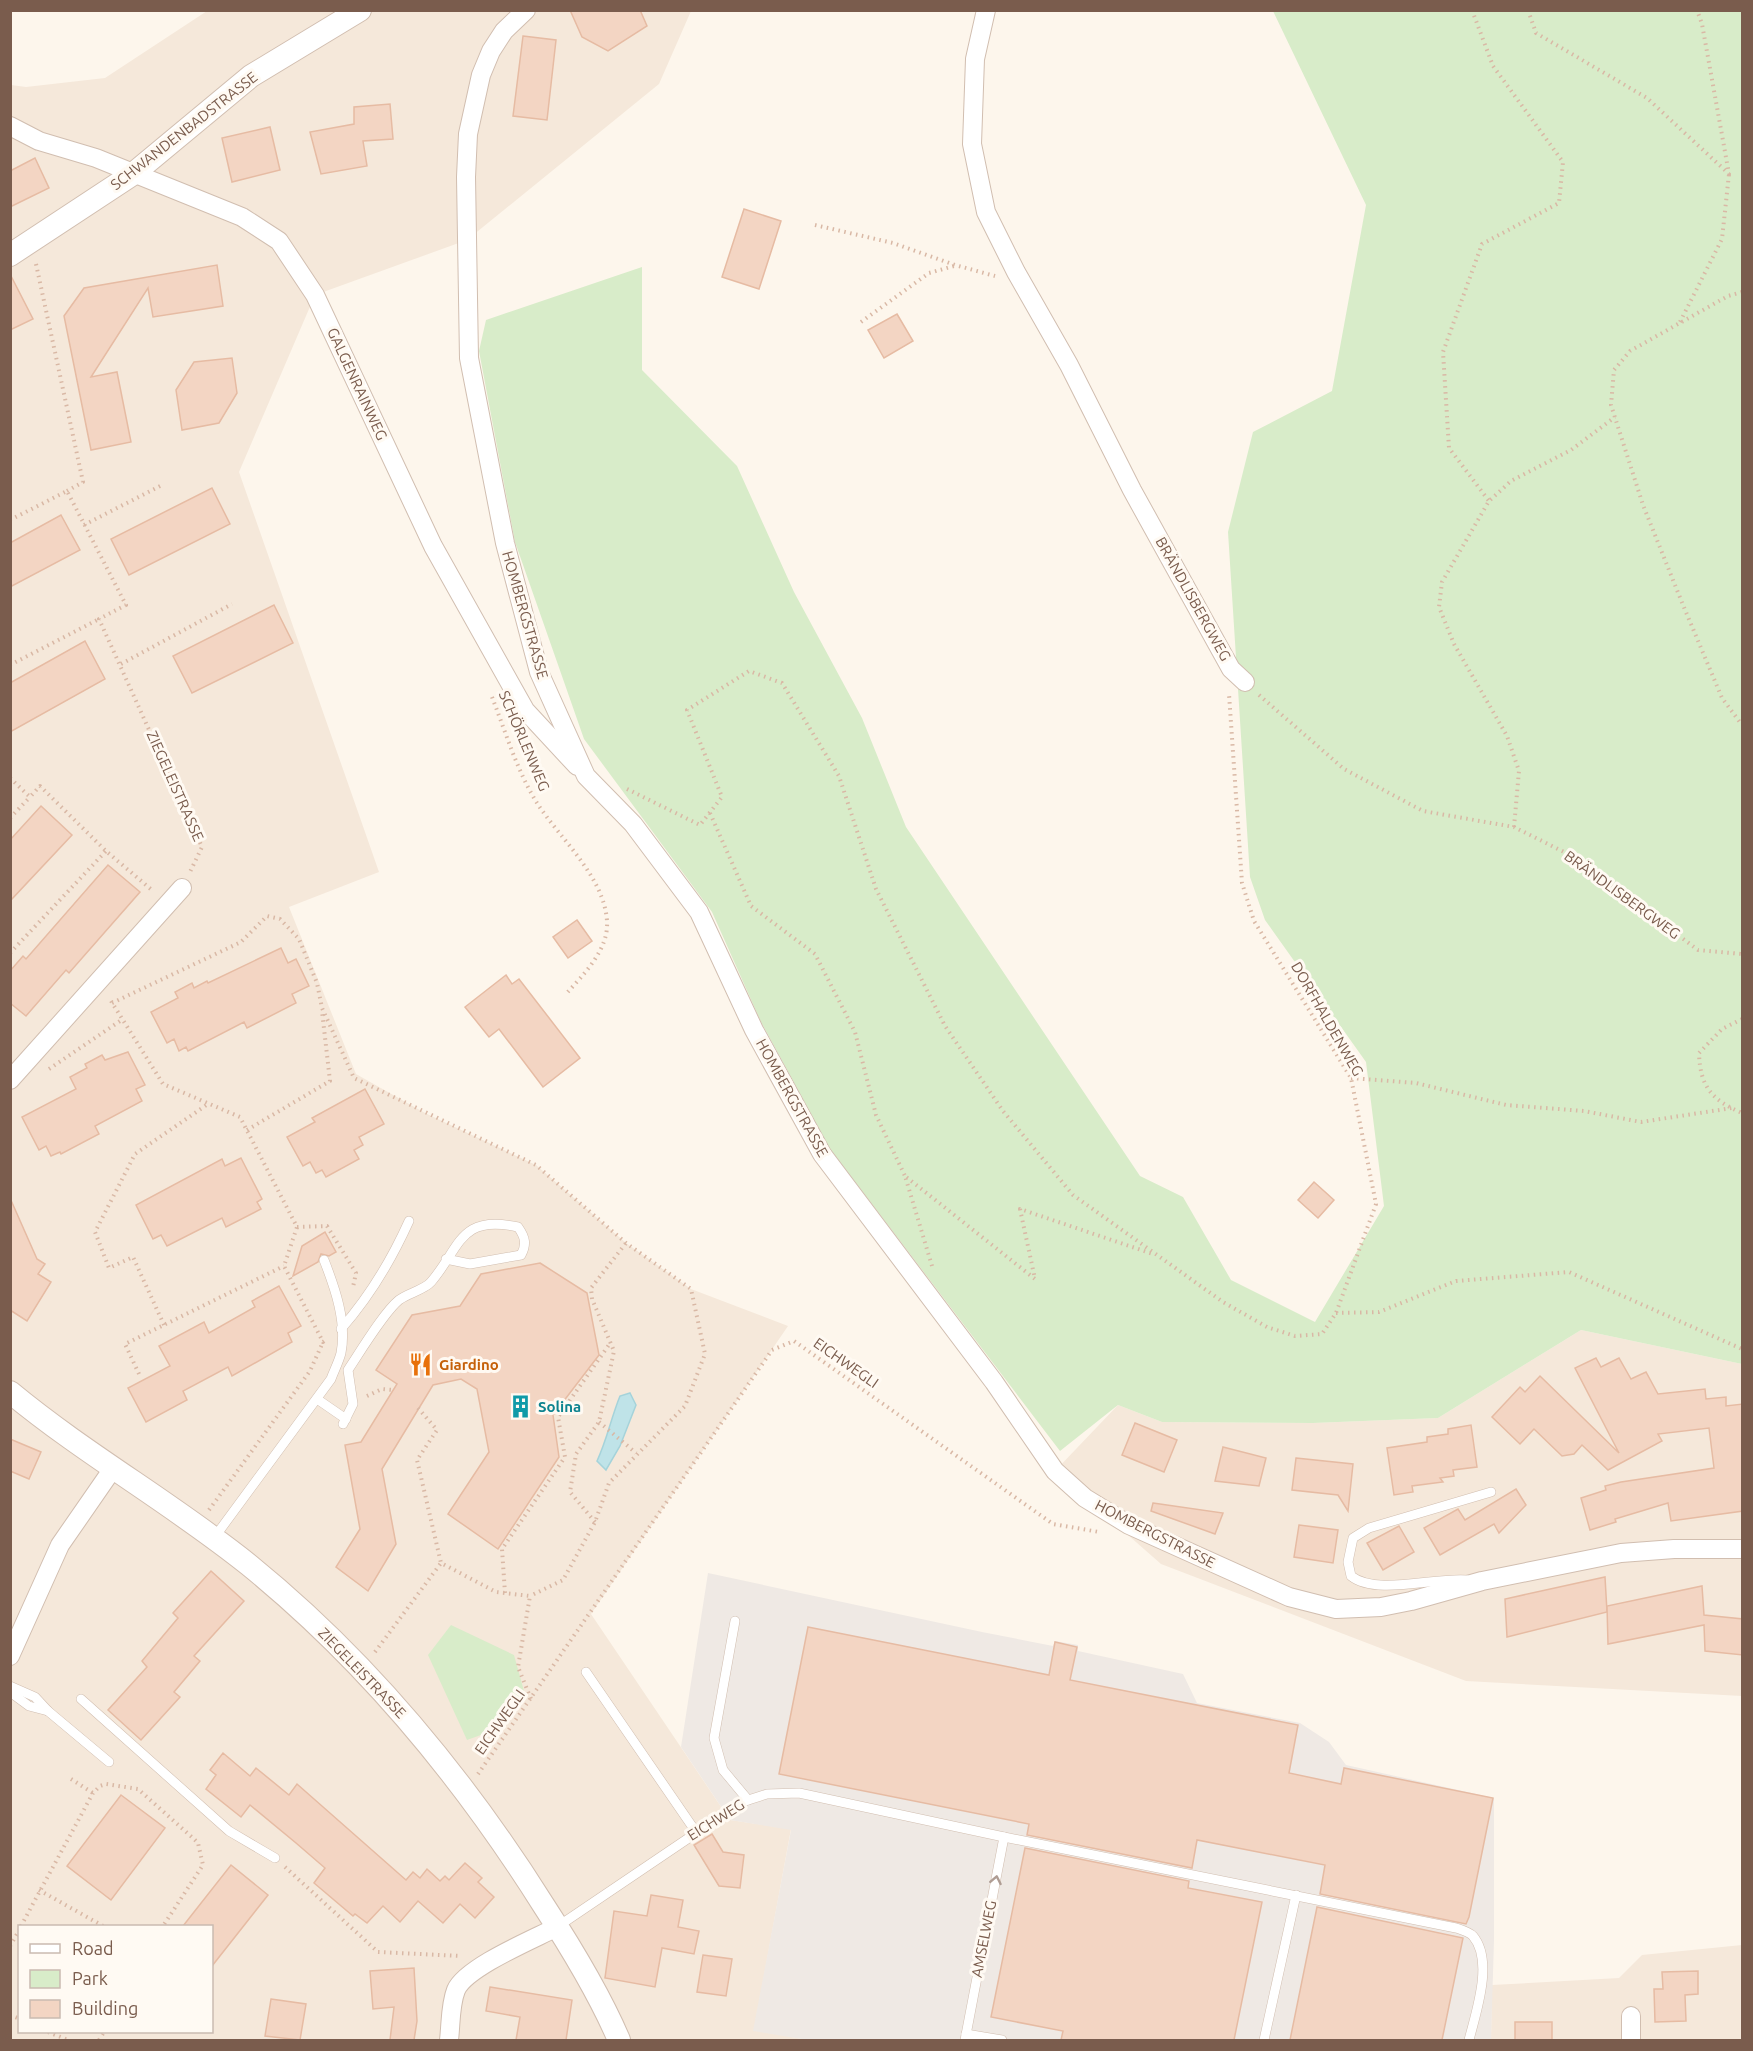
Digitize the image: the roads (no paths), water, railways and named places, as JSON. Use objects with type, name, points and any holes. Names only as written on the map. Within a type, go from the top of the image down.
[{"type":"street","name":"SCHWANDENBADSTRASSE","points":[[10,255],[133,174],[251,76],[360,10]]},
{"type":"street","name":"HOMBERGSTRASSE","points":[[526,10],[504,31],[491,51],[481,75],[468,134],[470,358],[505,543],[539,672],[586,776],[633,824],[699,912],[754,1030],[822,1154],[994,1382],[1055,1471],[1085,1498],[1129,1525],[1289,1597],[1336,1609],[1381,1607],[1482,1581],[1643,1550],[1743,1549]]},
{"type":"street","name":"BRÄNDLISBERGWEG","points":[[986,10],[975,59],[972,144],[986,212],[1016,272],[1069,364],[1132,490],[1231,669],[1245,682]]},
{"type":"street","name":"GALGENRAINWEG","points":[[10,126],[39,141],[96,158],[242,216],[262,227],[279,241],[296,262],[315,295],[433,546],[519,700],[525,710],[586,776]]},
{"type":"street","points":[[15,1074],[167,903],[183,888]]},
{"type":"street","name":"ZIEGELEISTRASSE","points":[[10,1392],[53,1426],[214,1538],[316,1624],[416,1728],[466,1790],[516,1861],[592,1985],[619,2040]]},
{"type":"street","points":[[10,1656],[60,1545],[114,1467]]},
{"type":"street","points":[[449,2040],[456,1989],[466,1976],[557,1927]]},
{"type":"street","points":[[1631,2016],[1631,2040]]},
{"type":"lane","points":[[341,1329],[359,1309],[393,1258],[409,1221]]},
{"type":"lane","points":[[348,1370],[398,1301],[430,1284],[446,1259],[462,1236],[474,1228],[506,1224],[518,1227],[524,1237],[526,1247],[521,1255],[470,1264],[446,1259]]},
{"type":"lane","points":[[214,1538],[331,1379],[341,1352],[341,1329],[337,1295],[324,1260]]},
{"type":"lane","points":[[317,1399],[344,1422],[353,1404],[348,1370],[341,1352]]},
{"type":"lane","points":[[1482,1581],[1455,1579],[1389,1585],[1362,1582],[1351,1576],[1348,1562],[1353,1538],[1357,1533],[1491,1492]]},
{"type":"lane","points":[[735,1621],[714,1738],[723,1770],[748,1800]]},
{"type":"lane","points":[[586,1672],[696,1832]]},
{"type":"lane","points":[[10,1686],[35,1697],[48,1711],[109,1762]]},
{"type":"lane","points":[[10,1692],[29,1706],[48,1711]]},
{"type":"lane","points":[[81,1699],[228,1831],[275,1858]]},
{"type":"lane","name":"EICHWEG","points":[[557,1927],[696,1832],[748,1800],[767,1794],[799,1793],[1004,1838],[1456,1928],[1472,1934],[1480,1949],[1483,1981],[1469,2040]]},
{"type":"lane","name":"AMSELWEG","points":[[966,2037],[1004,1838]]},
{"type":"lane","points":[[1264,2040],[1296,1895]]},
{"type":"lane","points":[[966,2037],[1002,2040]]},
{"type":"water","points":[[630,1393],[636,1405],[620,1446],[606,1470],[597,1461],[620,1396]]},
{"type":"place","name":"Giardino","points":[[421,1365]]},
{"type":"place","name":"Solina","points":[[520,1407]]}]
